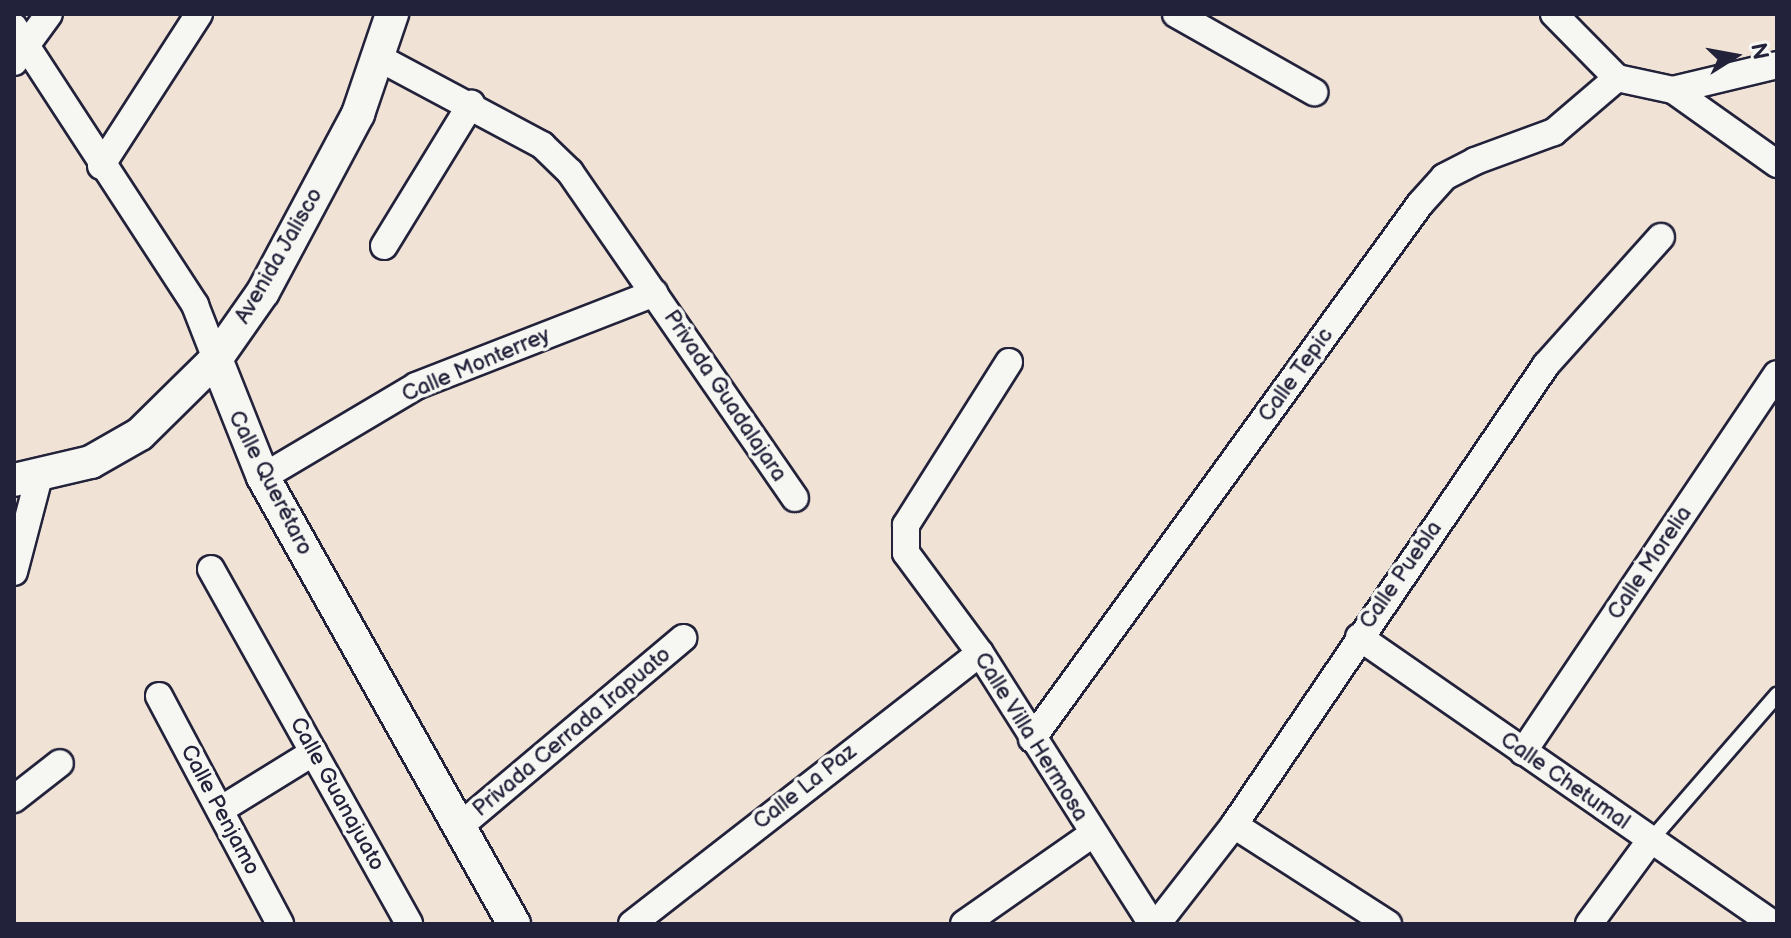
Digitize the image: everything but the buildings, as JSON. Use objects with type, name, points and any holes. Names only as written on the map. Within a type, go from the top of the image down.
[{"type":"street","points":[[18,45],[49,14]]},
{"type":"street","points":[[101,166],[199,14]]},
{"type":"street","name":"Avenida Jalisco","points":[[27,478],[91,462],[140,434],[216,359],[263,292],[381,59],[392,14]]},
{"type":"street","points":[[1176,14],[1314,92]]},
{"type":"street","points":[[1554,14],[1617,78],[1673,90],[1777,164]]},
{"type":"street","name":"Calle Querétaro","points":[[18,45],[195,305],[263,477],[514,924]]},
{"type":"street","name":"Privada Guadalajara","points":[[381,59],[471,104],[542,145],[570,172],[795,498]]},
{"type":"street","points":[[1673,90],[1777,65]]},
{"type":"street","name":"Calle Tepic","points":[[1032,739],[1420,204],[1454,172],[1554,132],[1617,78]]},
{"type":"street","points":[[384,246],[471,104]]},
{"type":"street","name":"Calle Puebla","points":[[1155,924],[1234,825],[1546,365],[1661,237]]},
{"type":"street","name":"Calle Monterrey","points":[[263,477],[416,386],[655,293]]},
{"type":"street","name":"Calle Villa Hermosa","points":[[1009,362],[906,525],[906,553],[980,653],[1091,835],[1155,924]]},
{"type":"street","name":"Calle Morelia","points":[[1523,752],[1777,374]]},
{"type":"street","points":[[14,572],[27,478]]},
{"type":"street","name":"Calle Guanajuato","points":[[211,569],[409,924]]},
{"type":"street","name":"Calle Chetumal","points":[[1359,637],[1773,924]]},
{"type":"street","name":"Privada Cerrada Irapuato","points":[[460,826],[683,638]]},
{"type":"street","name":"Calle La Paz","points":[[632,924],[980,653]]},
{"type":"street","name":"Calle Penjamo","points":[[159,696],[280,924]]},
{"type":"street","points":[[220,810],[314,752]]},
{"type":"street","points":[[14,799],[60,763]]},
{"type":"street","points":[[1234,825],[1388,924]]},
{"type":"street","points":[[964,924],[1091,835]]},
{"type":"street","points":[[1589,924],[1650,841]]},
{"type":"lane","points":[[1650,841],[1777,695]]}]
